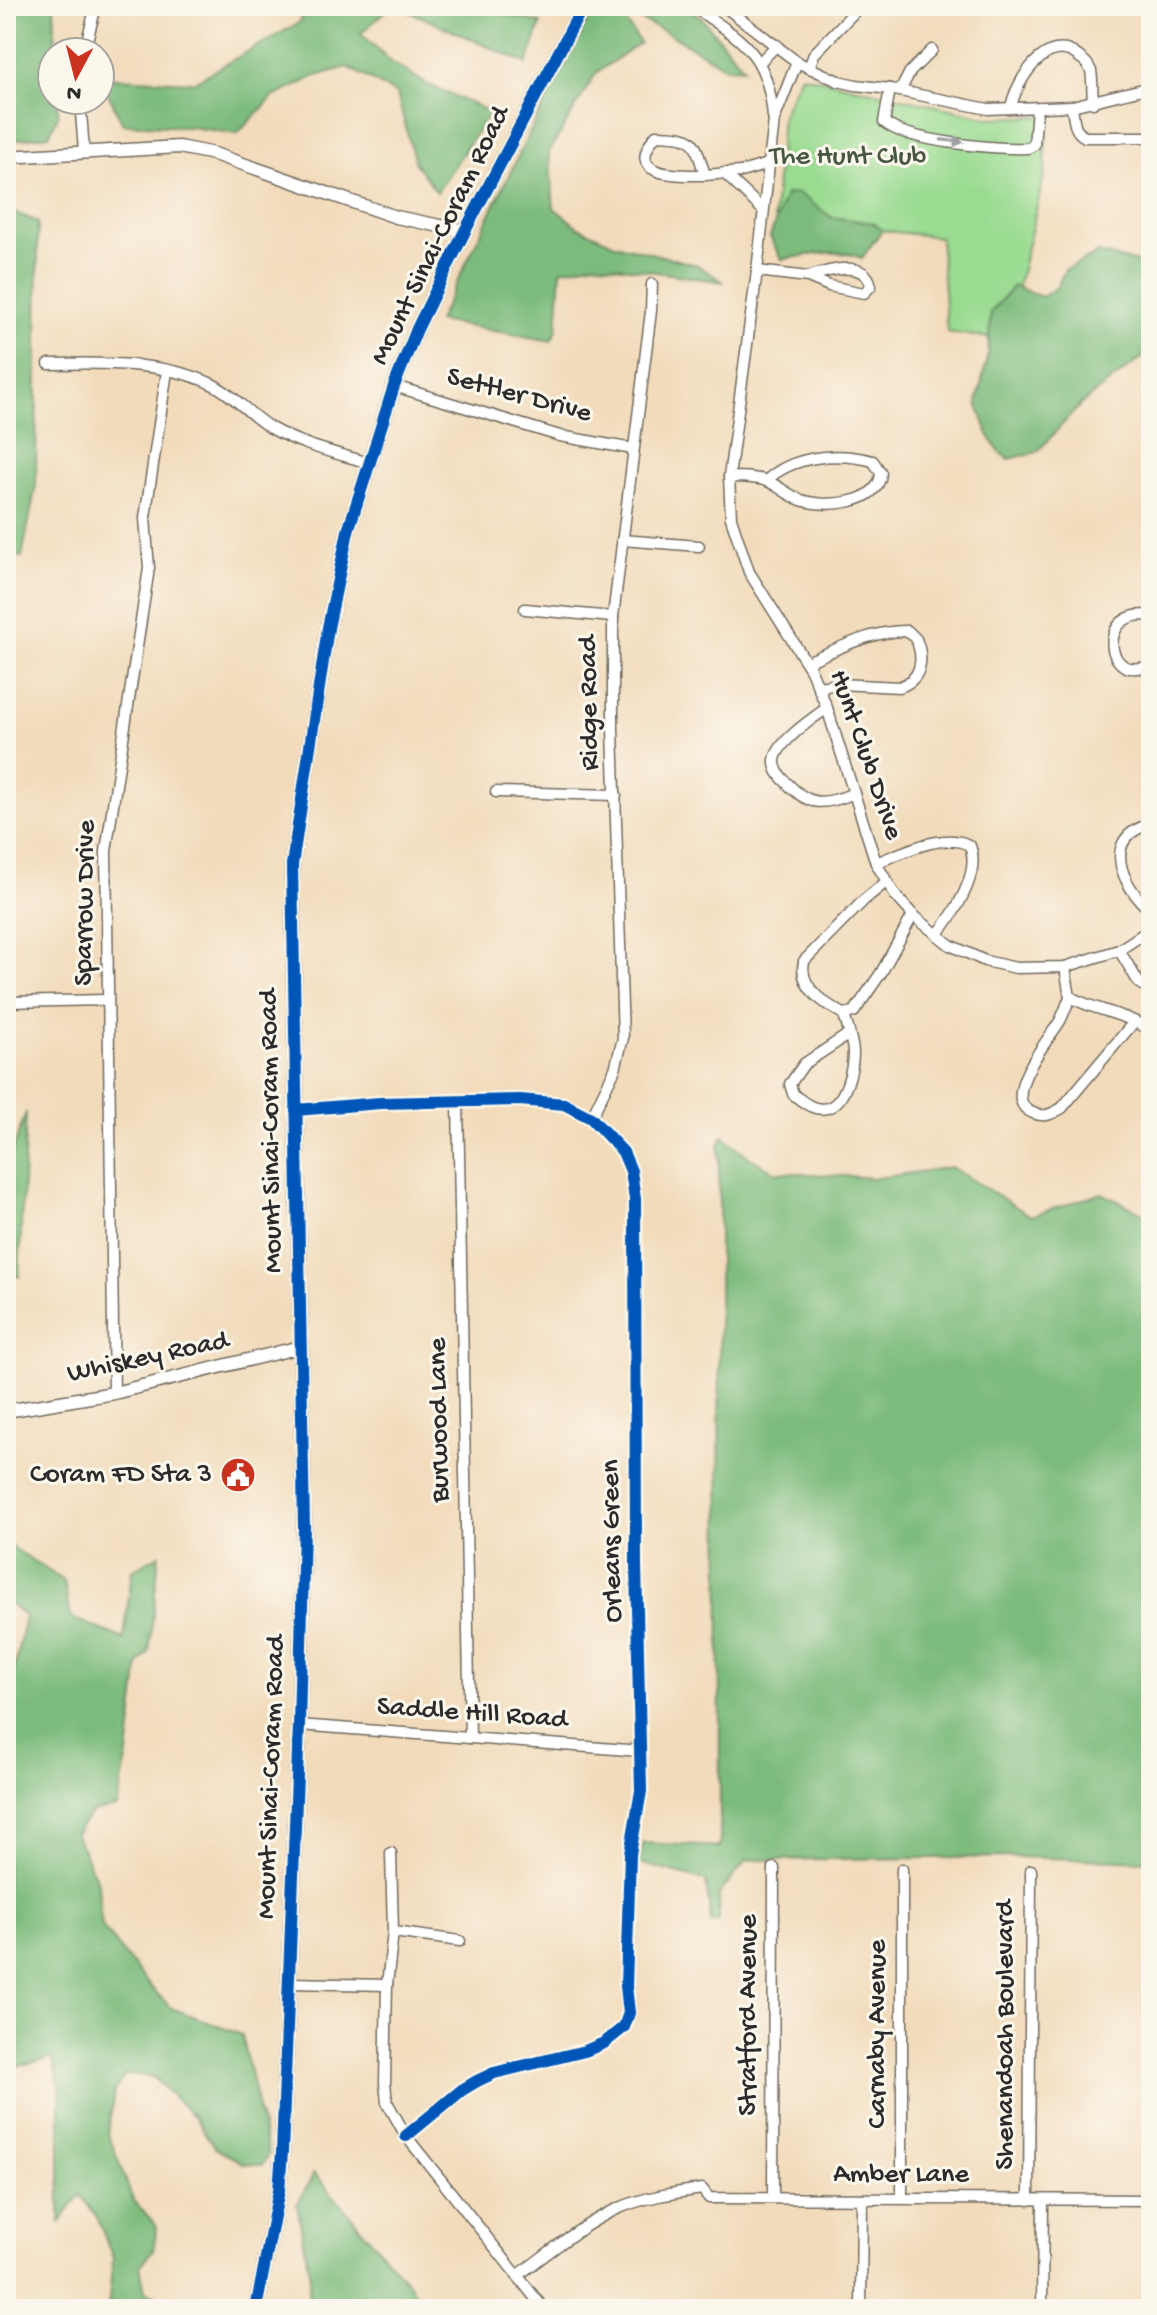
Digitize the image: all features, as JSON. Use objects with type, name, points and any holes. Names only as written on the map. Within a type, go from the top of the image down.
[{"type":"main road","name":"Mount Sinai-Coram Road","points":[[256,2309],[279,2190],[299,1725],[304,1527],[292,865],[328,628],[348,531],[394,386],[417,329],[465,231],[583,6]]},
{"type":"street","points":[[88,36],[96,6]]},
{"type":"street","points":[[692,6],[746,46],[760,62],[777,45]]},
{"type":"street","points":[[724,6],[797,62],[838,81],[988,109],[1072,106],[1151,87]]},
{"type":"street","points":[[809,68],[814,54],[860,6]]},
{"type":"street","points":[[932,50],[895,90],[884,122],[890,127],[912,136],[1028,148],[1034,145],[1036,138],[1037,108]]},
{"type":"street","points":[[1011,108],[1021,80],[1031,66],[1052,52],[1064,51],[1075,53],[1091,70],[1093,103]]},
{"type":"street","name":"Hunt Club Drive","points":[[760,62],[768,81],[774,120]]},
{"type":"street","name":"Hunt Club Drive","points":[[797,62],[774,120],[729,477],[731,518],[749,572],[807,662],[819,687],[876,863],[886,882],[913,915],[950,945],[985,961],[1016,968],[1065,967],[1119,950],[1151,929]]},
{"type":"street","points":[[1072,106],[1075,127],[1085,137],[1151,137]]},
{"type":"street","points":[[81,116],[84,151]]},
{"type":"street","points":[[705,175],[697,145],[691,139],[656,135],[646,162],[648,167],[659,173],[705,175],[741,172],[768,164]]},
{"type":"street","points":[[6,157],[179,147],[214,154],[396,217],[465,231]]},
{"type":"street","points":[[724,173],[763,210]]},
{"type":"street","points":[[757,271],[808,277],[848,291],[864,293],[871,286],[867,275],[856,270],[826,271],[808,277]]},
{"type":"street","name":"Ridge Road","points":[[591,1118],[615,1069],[623,1038],[613,729],[613,617],[652,284]]},
{"type":"street","points":[[49,364],[107,363],[167,371],[211,383],[234,397],[269,427],[298,440],[369,463]]},
{"type":"street","name":"Sparrow Drive","points":[[114,1393],[106,851],[149,568],[145,518],[167,371]]},
{"type":"street","name":"Settler Drive","points":[[394,386],[560,436],[633,449]]},
{"type":"street","points":[[729,477],[766,481],[792,496],[819,503],[870,494],[879,485],[881,473],[873,461],[847,456],[829,457],[801,461],[777,470],[766,481]]},
{"type":"street","points":[[622,540],[699,546]]},
{"type":"street","points":[[525,609],[613,617]]},
{"type":"street","points":[[1151,616],[1138,614],[1123,619],[1114,632],[1114,646],[1118,661],[1124,666],[1135,669],[1151,666]]},
{"type":"street","points":[[807,662],[862,638],[908,631],[916,639],[920,668],[914,681],[908,684],[899,687],[838,684],[819,687]]},
{"type":"street","points":[[827,708],[788,740],[777,755],[777,770],[797,793],[814,802],[834,801],[852,794]]},
{"type":"street","points":[[496,792],[616,795]]},
{"type":"street","points":[[1151,824],[1128,836],[1123,843],[1120,859],[1121,870],[1130,889],[1151,911]]},
{"type":"street","points":[[876,863],[940,841],[955,840],[970,846],[973,857],[970,873],[949,920],[937,935]]},
{"type":"street","points":[[886,882],[804,961],[805,976],[813,993],[826,1005],[844,1014],[854,1012],[881,973],[913,915]]},
{"type":"street","points":[[1119,950],[1139,983],[1151,990]]},
{"type":"street","points":[[1065,967],[1070,997],[1061,1019],[1022,1083],[1022,1103],[1027,1110],[1047,1117],[1062,1108],[1134,1022]]},
{"type":"street","points":[[1070,997],[1151,1031]]},
{"type":"street","points":[[6,1002],[108,1000]]},
{"type":"street","points":[[844,1014],[849,1034],[853,1050],[848,1081],[842,1095],[831,1107],[809,1106],[793,1094],[790,1084],[804,1064],[849,1034]]},
{"type":"street","name":"Orleans Green","points":[[296,1110],[380,1103],[545,1101],[564,1104],[591,1118],[623,1152],[631,1171],[635,1199],[636,1564],[641,1791],[630,1854],[626,1986],[629,2013],[624,2027],[614,2037],[585,2051],[494,2073],[477,2081],[406,2136]]},
{"type":"street","name":"Burwood Lane","points":[[458,1102],[470,1738]]},
{"type":"street","name":"Whiskey Road","points":[[6,1411],[114,1393],[300,1347]]},
{"type":"street","name":"Saddle Hill Road","points":[[299,1725],[641,1751]]},
{"type":"street","points":[[391,1853],[393,1932],[387,1985],[387,2102],[406,2136],[544,2309]]},
{"type":"street","name":"Stratford Avenue","points":[[773,2198],[774,1868]]},
{"type":"street","name":"Carnaby Avenue","points":[[902,1869],[902,2198]]},
{"type":"street","name":"Shenandoah Boulevard","points":[[1029,2200],[1031,1870]]},
{"type":"street","points":[[393,1932],[460,1941]]},
{"type":"street","points":[[289,1983],[387,1985]]},
{"type":"street","name":"Amber Lane","points":[[517,2276],[589,2224],[635,2202],[702,2189],[709,2198],[1043,2201]]},
{"type":"street","points":[[861,2309],[862,2199]]},
{"type":"street","points":[[1043,2201],[1151,2200]]},
{"type":"street","name":"Shenandoah Boulevard","points":[[1042,2309],[1043,2201]]},
{"type":"green space","points":[[6,6],[54,6],[55,36],[36,36],[36,116],[58,116],[49,135],[6,141]]},
{"type":"green space","points":[[302,6],[392,6],[361,33],[391,62],[427,84],[490,112],[437,192],[415,163],[397,94],[348,67],[316,76],[273,97],[237,134],[191,127],[123,124],[116,110],[116,78],[194,82],[300,22]]},
{"type":"green space","points":[[397,6],[468,6],[541,23],[527,64]]},
{"type":"green space","points":[[595,6],[681,6],[700,16],[744,68],[725,67],[630,15],[625,20],[640,43],[596,73],[549,152],[554,208],[578,227],[615,244],[697,265],[724,282],[595,263],[561,270],[557,330],[551,341],[438,321],[530,132]]},
{"type":"green space","name":"The Hunt Club","points":[[801,75],[989,118],[1047,116],[1045,172],[1005,340],[947,332],[940,237],[774,218],[782,115]]},
{"type":"green space","points":[[798,193],[831,217],[873,223],[882,230],[862,258],[832,253],[781,259],[770,237],[785,195]]},
{"type":"green space","points":[[6,209],[38,222],[36,485],[22,557],[6,552]]},
{"type":"green space","points":[[1098,253],[1151,266],[1151,351],[1082,403],[1037,452],[1009,459],[1000,453],[989,436],[977,403],[988,354],[991,312],[1013,286],[1042,297],[1057,287],[1065,270]]},
{"type":"green space","points":[[26,1112],[19,1277],[6,1273],[6,1170]]},
{"type":"green space","points":[[723,1136],[749,1157],[775,1172],[878,1178],[951,1167],[1031,1216],[1102,1193],[1151,1217],[1151,1861],[1013,1857],[747,1860],[719,1894],[719,1921],[711,1922],[706,1881],[639,1863],[643,1843],[720,1847],[719,1145]]},
{"type":"green space","points":[[6,1543],[64,1581],[70,1617],[124,1639],[132,1570],[159,1555],[149,1652],[139,1664],[128,1754],[117,1807],[92,1812],[75,1833],[98,1883],[101,1925],[148,1984],[171,2008],[242,2035],[268,2154],[262,2165],[243,2163],[215,2148],[193,2116],[153,2077],[125,2074],[114,2091],[108,2133],[133,2200],[157,2226],[153,2250],[140,2266],[145,2292],[191,2309],[108,2309],[113,2258],[97,2217],[80,2195],[60,2222],[60,2086],[52,2058],[8,2068],[6,2082],[6,1710],[25,1616],[6,1601]]},
{"type":"green space","points":[[314,2173],[430,2309],[307,2309],[310,2276],[297,2205]]},
{"type":"cycle path","points":[[256,2309],[279,2190],[282,2152],[304,1527],[292,865],[328,628],[348,531],[394,386],[417,329],[465,231],[583,6]]},
{"type":"cycle path","points":[[296,1110],[380,1103],[520,1100],[564,1104],[591,1118],[623,1152],[631,1171],[635,1199],[636,1564],[641,1791],[630,1854],[626,1986],[629,2013],[624,2027],[604,2043],[585,2051],[494,2073],[462,2090],[406,2136]]},
{"type":"place","name":"Coram FD Sta 3","points":[[238,1475]]}]
